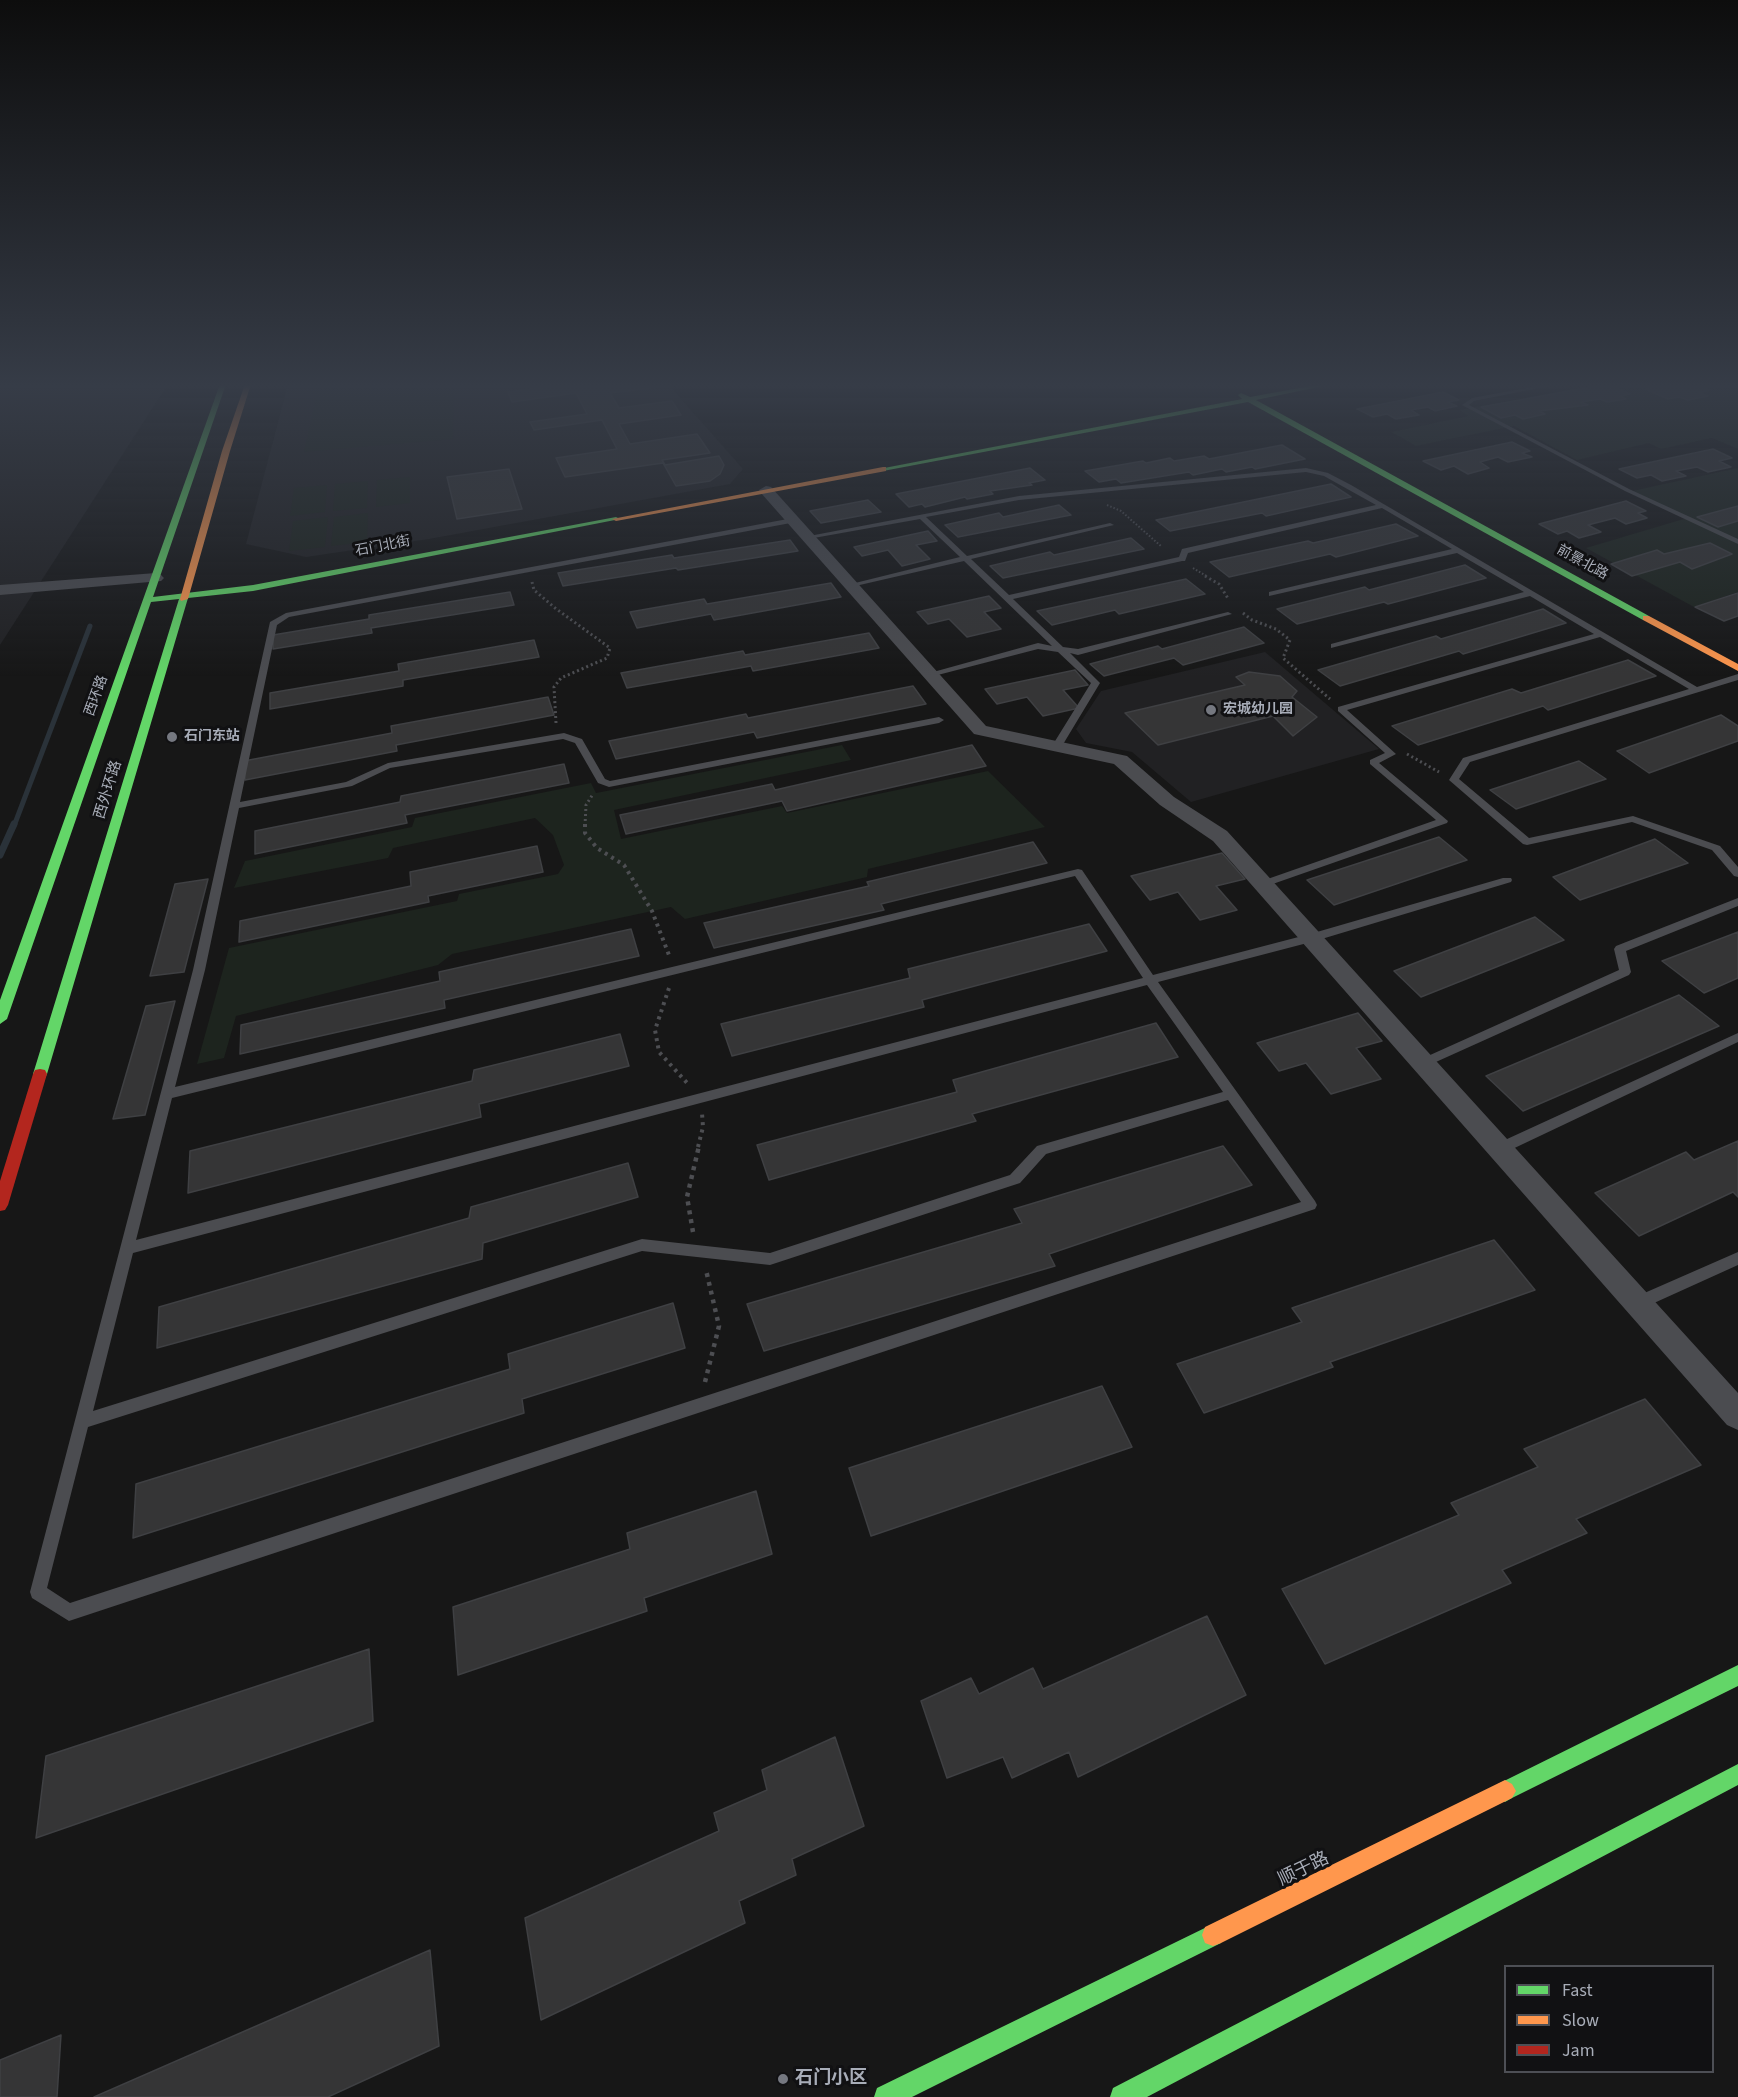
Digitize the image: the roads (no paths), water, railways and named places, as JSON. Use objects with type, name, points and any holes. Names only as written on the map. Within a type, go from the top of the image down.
[{"type":"main road","name":"西环路","points":[[0,1019],[189,482]]},
{"type":"main road","name":"西外环路","points":[[0,1204],[217,482]]},
{"type":"main road","name":"石门北街","points":[[149,600],[253,588],[809,482]]},
{"type":"main road","name":"前景北路","points":[[1400,482],[1738,668]]},
{"type":"main road","name":"顺于路","points":[[886,2097],[1738,1675]]},
{"type":"main road","points":[[1122,2097],[1738,1774]]},
{"type":"street","points":[[766,490],[980,730],[1120,760],[1167,801],[1220,836],[1738,1415]]},
{"type":"street","points":[[0,590],[156,578]]},
{"type":"lane","points":[[808,537],[1019,498],[1184,482]]},
{"type":"lane","points":[[1340,482],[1696,690]]},
{"type":"lane","points":[[1611,482],[1738,542]]},
{"type":"lane","points":[[1007,598],[1182,559],[1185,551],[1382,506]]},
{"type":"lane","points":[[921,516],[1095,683],[1057,746]]},
{"type":"lane","points":[[167,1095],[1078,872],[1150,980],[1311,1205],[69,1612],[38,1592],[199,970],[273,624],[286,615],[793,520]]},
{"type":"lane","points":[[851,585],[1110,525]]},
{"type":"lane","points":[[1272,594],[1459,550]]},
{"type":"lane","points":[[1334,646],[1531,593]]},
{"type":"lane","points":[[930,674],[1038,646],[1078,652],[1228,614]]},
{"type":"lane","points":[[1263,884],[1443,820],[1373,762],[1391,754],[1341,709],[1602,634]]},
{"type":"lane","points":[[1738,677],[1466,760],[1454,780],[1527,842],[1633,819],[1716,848],[1738,874]]},
{"type":"lane","points":[[234,806],[349,784],[388,766],[564,736],[579,741],[601,781],[609,784],[939,720]]},
{"type":"lane","points":[[126,1249],[1311,938],[1507,880]]},
{"type":"lane","points":[[1423,1063],[1625,972],[1620,949],[1738,902]]},
{"type":"lane","points":[[1499,1149],[1738,1037]]},
{"type":"lane","points":[[81,1422],[642,1245],[770,1259],[1015,1179],[1042,1150],[1232,1094]]},
{"type":"lane","points":[[1636,1303],[1738,1258]]},
{"type":"waterway","points":[[14,826],[90,626]]},
{"type":"waterway","points":[[0,855],[14,824]]},
{"type":"place","name":"宏城幼儿园","points":[[1211,710]]},
{"type":"place","name":"石门东站","points":[[172,737]]},
{"type":"place","name":"石门小区","points":[[783,2079]]}]
